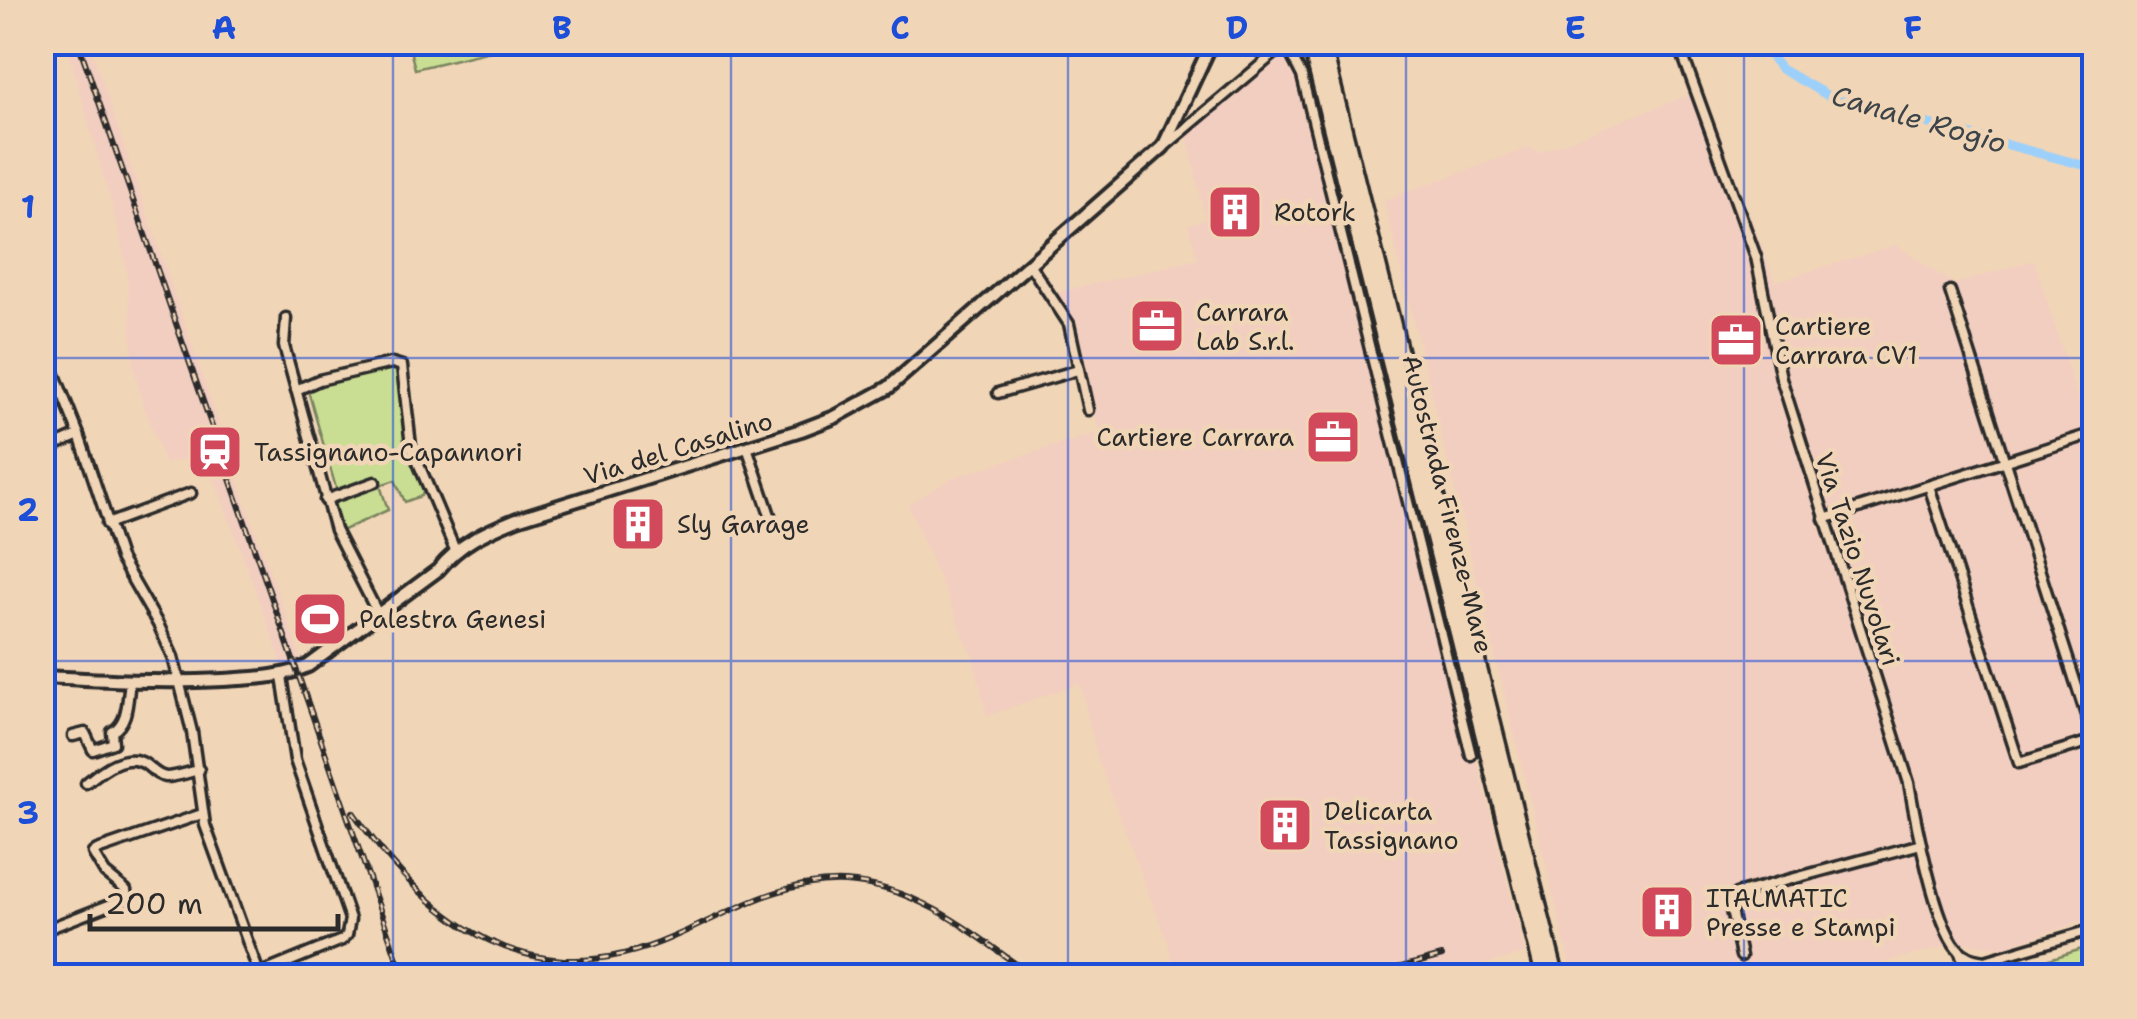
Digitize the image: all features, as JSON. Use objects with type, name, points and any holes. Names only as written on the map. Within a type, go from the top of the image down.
[{"type":"highway","name":"Autostrada Firenze-Mare","points":[[1310,42],[1544,976]]},
{"type":"highway","name":"Autostrada Firenze-Mare","points":[[1322,42],[1556,976]]},
{"type":"street","name":"Via del Casalino","points":[[42,677],[180,682],[282,676],[308,666],[438,570],[454,550],[478,534],[835,417],[888,388],[1163,148],[1212,42]]},
{"type":"street","name":"Via Tazio Nuvolari","points":[[1678,42],[1756,257],[1781,378],[1909,783],[1921,844],[1949,934],[1968,976]]},
{"type":"street","points":[[1163,148],[1287,44],[1302,76],[1471,755]]},
{"type":"street","points":[[1030,265],[1067,319],[1088,410]]},
{"type":"street","points":[[1929,486],[2019,763],[2094,740],[1950,291]]},
{"type":"street","points":[[286,318],[284,346],[326,500],[346,555],[377,612]]},
{"type":"street","points":[[42,342],[128,576],[160,626],[180,682],[199,770],[202,814],[260,975],[342,940],[348,935],[350,919],[295,760],[282,676]]},
{"type":"street","points":[[296,390],[319,380],[392,363],[402,366],[411,446],[454,550]]},
{"type":"street","points":[[998,393],[1078,370]]},
{"type":"street","points":[[1824,519],[2094,433]]},
{"type":"street","points":[[42,452],[79,435]]},
{"type":"street","points":[[747,447],[771,518]]},
{"type":"street","points":[[326,500],[375,482]]},
{"type":"street","points":[[108,524],[190,493]]},
{"type":"street","points":[[73,736],[84,734],[92,750],[113,743],[112,732],[124,720],[130,682]]},
{"type":"street","points":[[86,784],[105,767],[126,760],[140,760],[166,777],[199,770]]},
{"type":"street","points":[[42,931],[127,898],[126,890],[99,866],[93,853],[96,850],[202,814]]},
{"type":"street","points":[[1740,956],[1730,906],[1736,894],[1921,844]]},
{"type":"street","points":[[1960,952],[1974,960],[1993,960],[2094,929]]},
{"type":"street","points":[[42,962],[48,976]]},
{"type":"shaded area","points":[[66,43],[89,43],[302,659],[284,669],[213,475],[204,478],[195,456],[165,464],[141,398],[133,362],[127,273],[120,235]]},
{"type":"shaded area","points":[[1299,43],[1525,954],[1435,976],[1176,976],[1169,946],[1098,760],[1080,683],[987,716],[973,657],[908,505],[954,477],[1099,432],[1070,313],[1056,293],[1198,259],[1188,225],[1205,219],[1187,134]]},
{"type":"shaded area","points":[[1702,90],[1775,282],[1896,245],[1954,284],[2034,260],[2094,450],[2094,917],[2001,948],[1964,942],[1830,976],[1573,976],[1384,200],[1531,147],[1537,153]]},
{"type":"green space","points":[[408,42],[524,42],[524,43],[415,69]]},
{"type":"green space","points":[[393,366],[400,369],[408,448],[426,488],[421,496],[405,502],[395,480],[380,485],[388,510],[341,531],[333,503],[338,495],[307,387]]},
{"type":"green space","points":[[2092,946],[2094,976],[1993,976]]},
{"type":"waterway","name":"Canale Rogio","points":[[1760,42],[1781,69],[1832,98],[2094,168]]},
{"type":"railway","points":[[78,42],[403,976]]},
{"type":"railway","points":[[353,812],[384,853],[452,918],[490,941],[531,955],[575,960],[622,954],[673,937],[778,892],[845,882],[897,893],[945,915],[1032,976]]},
{"type":"railway","points":[[1368,976],[1442,956]]},
{"type":"place","name":"Rotork","points":[[1235,212]]},
{"type":"place","name":"Carrara Lab S.r.l.","points":[[1157,326]]},
{"type":"place","name":"Cartiere Carrara CV1","points":[[1736,340]]},
{"type":"place","name":"Cartiere Carrara","points":[[1333,437]]},
{"type":"place","name":"Tassignano-Capannori","points":[[215,452]]},
{"type":"place","name":"Sly Garage","points":[[638,524]]},
{"type":"place","name":"Palestra Genesi","points":[[320,619]]},
{"type":"place","name":"Delicarta Tassignano","points":[[1285,825]]},
{"type":"place","name":"ITALMATIC Presse e Stampi","points":[[1667,912]]}]
